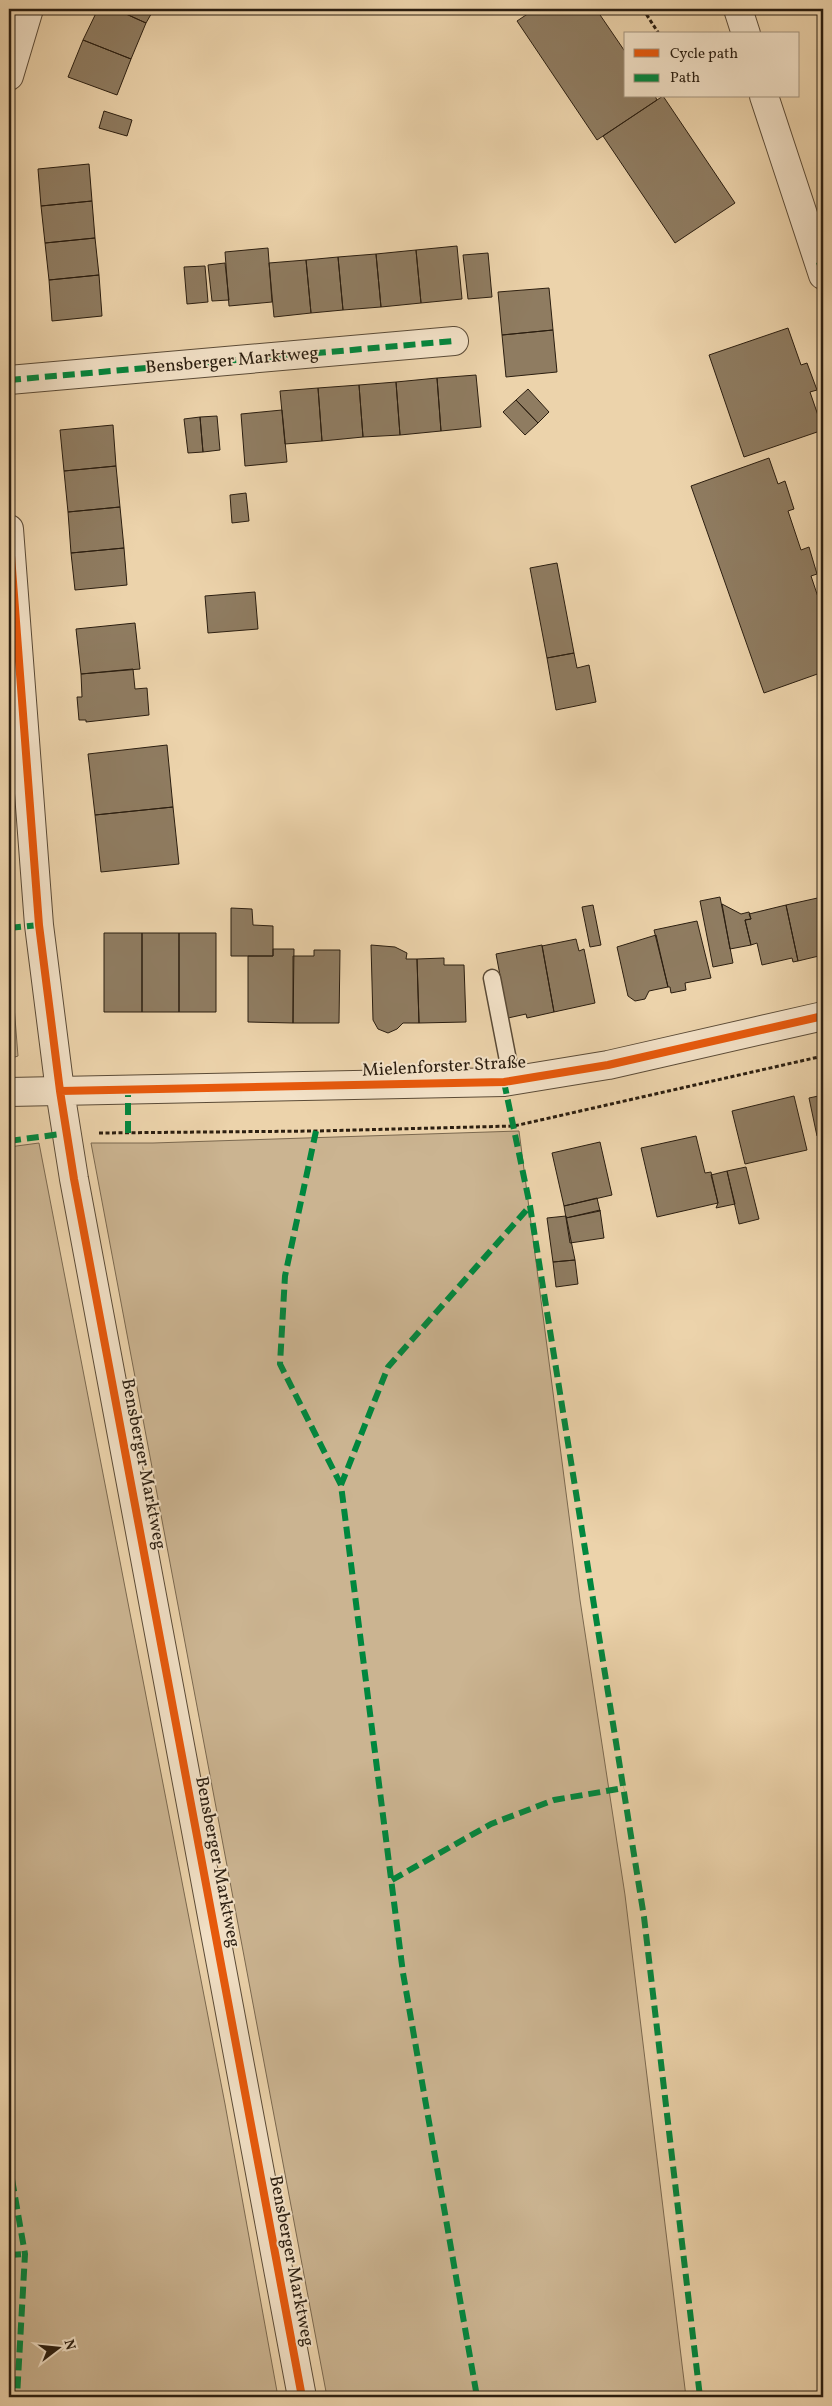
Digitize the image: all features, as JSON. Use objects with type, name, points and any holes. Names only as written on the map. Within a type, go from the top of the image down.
[{"type":"street","points":[[9,76],[29,9]]},
{"type":"street","points":[[738,9],[745,32]]},
{"type":"street","points":[[765,98],[821,268]]},
{"type":"street","name":"Bensberger Marktweg","points":[[9,380],[454,341]]},
{"type":"street","name":"Bensberger Marktweg","points":[[9,529],[39,925],[60,1091],[76,1189],[302,2397]]},
{"type":"street","name":"Mielenforster Straße","points":[[9,1092],[441,1085],[512,1081],[608,1065],[823,1016]]},
{"type":"lane","points":[[492,978],[512,1081]]},
{"type":"path","points":[[643,9],[658,32]]},
{"type":"shaded area","points":[[9,943],[18,1056],[9,1059]]},
{"type":"shaded area","points":[[519,1131],[580,1600],[625,1895],[686,2397],[327,2397],[91,1143],[153,1143]]},
{"type":"shaded area","points":[[39,1143],[225,2104],[278,2397],[9,2397],[9,1147]]},
{"type":"building","points":[[98,9],[115,9],[146,23],[131,59],[83,40]]},
{"type":"building","points":[[115,9],[154,9],[146,23]]},
{"type":"building","points":[[535,9],[596,9],[624,50],[624,98],[656,98],[657,100],[597,140],[517,21]]},
{"type":"building","points":[[83,40],[131,59],[117,95],[68,77]]},
{"type":"building","points":[[660,98],[664,98],[735,203],[675,243],[603,136]]},
{"type":"building","points":[[104,111],[132,120],[127,136],[99,128]]},
{"type":"building","points":[[89,164],[92,201],[41,206],[38,169]]},
{"type":"building","points":[[92,201],[95,238],[45,243],[41,206]]},
{"type":"building","points":[[95,238],[99,275],[49,280],[45,243]]},
{"type":"building","points":[[457,246],[462,299],[421,303],[416,250]]},
{"type":"building","points":[[268,248],[272,302],[229,306],[225,252]]},
{"type":"building","points":[[416,250],[421,303],[381,307],[376,254]]},
{"type":"building","points":[[488,253],[492,297],[468,299],[463,255]]},
{"type":"building","points":[[376,254],[381,307],[343,310],[338,257]]},
{"type":"building","points":[[338,257],[343,310],[311,313],[306,260]]},
{"type":"building","points":[[306,260],[311,313],[274,317],[269,263]]},
{"type":"building","points":[[225,263],[229,300],[212,301],[208,265]]},
{"type":"building","points":[[205,266],[208,302],[187,304],[184,267]]},
{"type":"building","points":[[99,275],[102,316],[52,321],[49,280]]},
{"type":"building","points":[[549,288],[553,330],[502,335],[498,292]]},
{"type":"building","points":[[788,328],[801,365],[807,363],[817,390],[810,392],[823,430],[744,457],[709,355]]},
{"type":"building","points":[[553,330],[557,372],[506,377],[502,335]]},
{"type":"building","points":[[476,375],[481,427],[441,431],[437,378]]},
{"type":"building","points":[[437,378],[441,431],[400,435],[396,382]]},
{"type":"building","points":[[396,382],[400,435],[363,437],[359,385]]},
{"type":"building","points":[[359,385],[363,437],[322,441],[318,388]]},
{"type":"building","points":[[318,388],[322,441],[285,444],[280,391]]},
{"type":"building","points":[[528,389],[549,412],[538,423],[516,400]]},
{"type":"building","points":[[516,400],[538,423],[525,435],[503,412]]},
{"type":"building","points":[[282,410],[287,462],[245,466],[241,414]]},
{"type":"building","points":[[217,416],[220,450],[203,452],[200,417]]},
{"type":"building","points":[[200,417],[203,452],[188,453],[184,419]]},
{"type":"building","points":[[113,425],[116,466],[64,471],[60,430]]},
{"type":"building","points":[[769,458],[778,484],[785,481],[794,509],[788,511],[801,550],[809,547],[817,574],[811,576],[823,612],[823,672],[764,693],[691,486]]},
{"type":"building","points":[[116,466],[120,507],[68,512],[64,471]]},
{"type":"building","points":[[246,493],[249,521],[232,523],[230,495]]},
{"type":"building","points":[[120,507],[124,548],[71,553],[68,512]]},
{"type":"building","points":[[124,548],[127,585],[75,590],[71,553]]},
{"type":"building","points":[[557,563],[574,653],[547,658],[530,568]]},
{"type":"building","points":[[255,592],[258,629],[208,633],[205,596]]},
{"type":"building","points":[[135,623],[140,669],[81,674],[76,629]]},
{"type":"building","points":[[574,653],[577,668],[589,665],[596,702],[556,710],[547,658]]},
{"type":"building","points":[[133,669],[135,689],[147,688],[149,715],[86,722],[86,720],[79,720],[77,697],[82,697],[81,674]]},
{"type":"building","points":[[167,745],[173,807],[95,815],[88,754]]},
{"type":"building","points":[[173,807],[179,864],[101,872],[95,815]]},
{"type":"building","points":[[720,897],[733,963],[713,967],[700,901]]},
{"type":"building","points":[[822,897],[823,955],[798,961],[786,905]]},
{"type":"building","points":[[722,904],[741,914],[749,912],[751,919],[745,920],[751,945],[730,949]]},
{"type":"building","points":[[593,905],[601,945],[590,947],[582,907]]},
{"type":"building","points":[[786,905],[798,961],[793,962],[792,958],[762,965],[757,943],[751,945],[745,920],[751,919],[749,914]]},
{"type":"building","points":[[231,908],[252,909],[253,925],[273,926],[273,956],[231,956]]},
{"type":"building","points":[[697,921],[711,978],[685,983],[686,990],[671,993],[654,930]]},
{"type":"building","points":[[104,933],[142,933],[142,1012],[104,1012]]},
{"type":"building","points":[[142,933],[179,933],[179,1012],[142,1012]]},
{"type":"building","points":[[179,933],[216,933],[216,1012],[179,1012]]},
{"type":"building","points":[[656,935],[668,987],[649,991],[645,999],[635,1001],[628,996],[617,947]]},
{"type":"building","points":[[576,939],[579,951],[584,949],[595,1003],[554,1012],[542,946]]},
{"type":"building","points":[[371,945],[395,947],[407,953],[406,959],[417,959],[419,1023],[403,1023],[397,1029],[388,1033],[378,1029],[373,1020]]},
{"type":"building","points":[[542,945],[554,1012],[527,1018],[526,1014],[508,1018],[496,954]]},
{"type":"building","points":[[273,949],[294,949],[293,1023],[248,1022],[248,956],[273,956]]},
{"type":"building","points":[[314,950],[340,950],[339,1023],[293,1023],[293,956],[314,956]]},
{"type":"building","points":[[444,958],[444,965],[464,965],[466,1022],[419,1023],[417,959]]},
{"type":"building","points":[[823,1095],[823,1134],[817,1136],[809,1098]]},
{"type":"building","points":[[794,1096],[807,1150],[745,1164],[732,1111]]},
{"type":"building","points":[[696,1136],[705,1173],[711,1172],[718,1203],[657,1217],[641,1148]]},
{"type":"building","points":[[600,1142],[612,1195],[564,1206],[552,1153]]},
{"type":"building","points":[[746,1167],[759,1219],[739,1224],[727,1171]]},
{"type":"building","points":[[727,1171],[735,1204],[716,1208],[718,1203],[711,1175]]},
{"type":"building","points":[[597,1198],[600,1211],[566,1218],[564,1206]]},
{"type":"building","points":[[600,1210],[604,1238],[570,1243],[566,1218]]},
{"type":"building","points":[[566,1216],[575,1260],[553,1262],[547,1218]]},
{"type":"building","points":[[575,1260],[578,1284],[556,1287],[553,1262]]},
{"type":"marked path","points":[[819,262],[823,275]]},
{"type":"marked path","points":[[9,380],[454,341]]},
{"type":"marked path","points":[[9,928],[39,925]]},
{"type":"marked path","points":[[504,1082],[530,1206],[644,1917],[700,2397]]},
{"type":"marked path","points":[[128,1090],[128,1133]]},
{"type":"marked path","points":[[316,1131],[285,1276],[280,1364],[341,1485],[403,1973],[477,2397]]},
{"type":"marked path","points":[[9,1141],[68,1133]]},
{"type":"marked path","points":[[341,1485],[388,1367],[530,1206]]},
{"type":"marked path","points":[[392,1880],[491,1824],[554,1800],[624,1788]]},
{"type":"marked path","points":[[9,2162],[25,2254],[17,2397]]},
{"type":"marked path","points":[[9,2255],[25,2254]]},
{"type":"cycle path","points":[[9,529],[39,925],[60,1091],[74,1179],[302,2397]]},
{"type":"cycle path","points":[[60,1091],[504,1082],[608,1065],[823,1016]]}]
